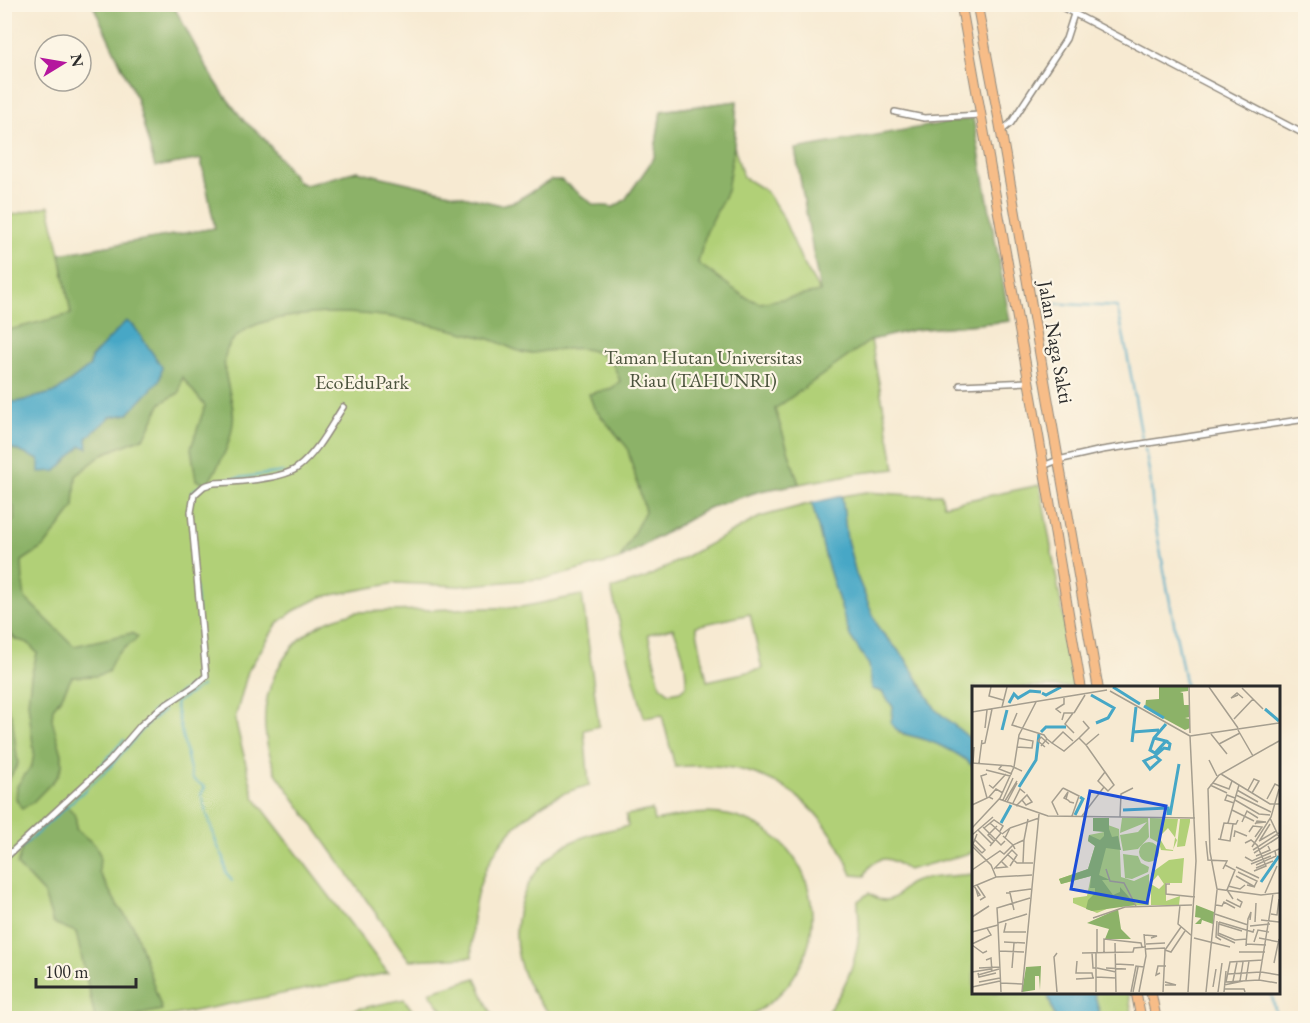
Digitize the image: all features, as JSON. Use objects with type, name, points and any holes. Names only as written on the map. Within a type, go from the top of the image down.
[{"type":"main road","name":"Jalan Naga Sakti","points":[[961,4],[1081,686]]},
{"type":"main road","name":"Jalan Naga Sakti","points":[[977,4],[1098,686]]},
{"type":"main road","points":[[1136,993],[1141,1018]]},
{"type":"main road","points":[[1151,993],[1156,1018]]},
{"type":"street","points":[[1056,4],[1305,135]]},
{"type":"street","points":[[1001,131],[1011,123],[1066,39],[1074,14]]},
{"type":"street","points":[[895,112],[924,118],[981,115]]},
{"type":"street","points":[[960,385],[1029,382]]},
{"type":"street","points":[[4,860],[76,795],[158,710],[206,676],[191,512],[194,495],[204,486],[214,483],[277,475],[297,468],[324,436],[343,407]]},
{"type":"street","points":[[1043,466],[1058,460],[1102,450],[1305,419]]},
{"type":"green space","name":"EcoEduPark","points":[[93,5],[173,5],[208,70],[225,96],[244,121],[262,136],[298,182],[306,185],[357,171],[501,205],[516,201],[551,180],[561,180],[594,205],[614,207],[625,200],[654,158],[661,111],[737,101],[734,146],[743,177],[766,191],[781,213],[802,261],[820,292],[1010,321],[913,330],[871,340],[895,469],[760,491],[708,508],[620,559],[550,578],[459,586],[396,583],[321,597],[294,611],[277,624],[248,671],[235,719],[254,797],[388,973],[159,1018],[5,1018],[4,217],[49,206],[60,254],[215,228],[201,159],[155,167],[136,97]]},
{"type":"green space","name":"Taman Hutan Universitas Riau (TAHUNRI)","points":[[93,5],[173,5],[208,70],[225,96],[244,121],[262,136],[298,182],[306,185],[357,171],[501,205],[516,201],[551,180],[561,180],[594,205],[614,207],[625,200],[654,158],[661,111],[737,101],[734,146],[727,191],[706,233],[698,263],[745,297],[760,303],[820,292],[795,149],[973,118],[1010,321],[913,330],[871,340],[775,409],[799,484],[760,491],[708,508],[620,559],[645,511],[627,447],[594,408],[589,394],[612,388],[620,381],[612,363],[602,355],[579,348],[522,352],[489,339],[438,326],[364,314],[339,313],[287,317],[244,330],[227,349],[225,369],[232,402],[232,432],[220,463],[207,485],[196,480],[191,448],[205,406],[182,377],[179,393],[161,403],[145,437],[103,454],[76,476],[74,507],[45,546],[22,561],[25,598],[74,646],[132,633],[138,637],[117,655],[108,672],[96,676],[72,677],[53,708],[52,720],[62,754],[62,766],[58,776],[33,802],[22,809],[16,799],[17,786],[32,765],[34,753],[28,702],[37,653],[28,643],[15,639],[5,627],[5,526],[14,520],[14,507],[5,497],[5,445],[39,460],[56,471],[110,417],[129,414],[107,343],[91,357],[90,366],[56,392],[17,402],[5,401],[5,331],[71,314],[60,254],[215,228],[201,159],[155,167],[136,97]]},
{"type":"green space","points":[[1040,485],[1076,686],[972,686],[972,740],[936,710],[905,658],[879,629],[856,574],[847,540],[842,496],[866,492],[941,494],[944,505]]},
{"type":"green space","points":[[812,503],[827,563],[850,636],[869,665],[872,689],[882,692],[893,707],[899,733],[949,749],[972,765],[972,853],[908,870],[890,860],[881,859],[870,867],[865,876],[852,875],[839,847],[824,823],[805,803],[784,787],[734,768],[705,765],[675,767],[662,715],[644,718],[611,589],[646,578],[760,517]],"holes":[[[750,614],[762,669],[707,681],[696,626]],[[673,628],[686,671],[686,686],[680,691],[669,693],[660,685],[648,634]]]},
{"type":"green space","points":[[582,595],[599,726],[584,730],[589,785],[566,792],[533,812],[514,827],[500,845],[488,864],[474,908],[472,957],[409,960],[276,773],[267,746],[265,721],[270,689],[283,659],[305,635],[318,626],[352,613],[521,607]]},
{"type":"green space","points":[[5,702],[12,717],[18,764],[5,786]]},
{"type":"green space","points":[[65,805],[75,815],[76,829],[95,845],[100,855],[99,872],[118,906],[134,927],[162,1010],[122,1018],[95,1018],[76,932],[53,923],[44,894],[17,865],[22,848]]},
{"type":"green space","points":[[652,810],[654,821],[699,814],[727,815],[762,828],[788,849],[804,877],[812,908],[809,940],[797,971],[776,998],[744,1018],[555,1018],[538,1000],[526,979],[518,957],[516,933],[519,910],[527,888],[540,867],[566,845],[592,834],[628,826],[626,815]]},
{"type":"green space","points":[[972,874],[972,993],[1047,993],[1055,1018],[889,1018],[885,1016],[883,1018],[822,1018],[842,990],[855,957],[859,930],[858,901],[869,893],[879,899],[891,899],[915,881]]},
{"type":"green space","points":[[476,978],[495,1018],[448,1018],[429,992]]},
{"type":"green space","points":[[1094,993],[1128,993],[1133,1018],[1101,1018]]},
{"type":"green space","points":[[404,999],[418,1018],[315,1018]]},
{"type":"water","points":[[126,321],[134,326],[162,367],[160,380],[128,414],[110,417],[87,438],[88,448],[81,446],[56,471],[39,472],[39,460],[5,445],[5,401],[17,402],[56,392],[90,366],[91,358]]},
{"type":"water","points":[[842,496],[847,540],[856,574],[879,629],[905,658],[936,710],[972,740],[972,765],[947,749],[904,734],[891,724],[893,707],[882,692],[872,689],[869,665],[850,636],[827,563],[812,503]]},
{"type":"water","points":[[1047,993],[1094,993],[1101,1018],[1055,1018]]},
{"type":"waterway","points":[[1049,303],[1117,307],[1142,438]]},
{"type":"waterway","points":[[1145,449],[1153,512],[1186,686]]},
{"type":"waterway","points":[[223,480],[283,472]]},
{"type":"waterway","points":[[192,495],[193,491],[203,484]]},
{"type":"waterway","points":[[188,512],[191,500]]},
{"type":"waterway","points":[[195,586],[198,619]]},
{"type":"waterway","points":[[151,713],[193,684]]},
{"type":"waterway","points":[[202,686],[175,703],[192,779],[205,787],[201,795],[217,845],[224,858],[226,872],[232,881]]},
{"type":"waterway","points":[[4,863],[108,769],[148,723],[164,710]]},
{"type":"waterway","points":[[100,767],[124,740]]},
{"type":"waterway","points":[[1271,993],[1277,1018]]}]
